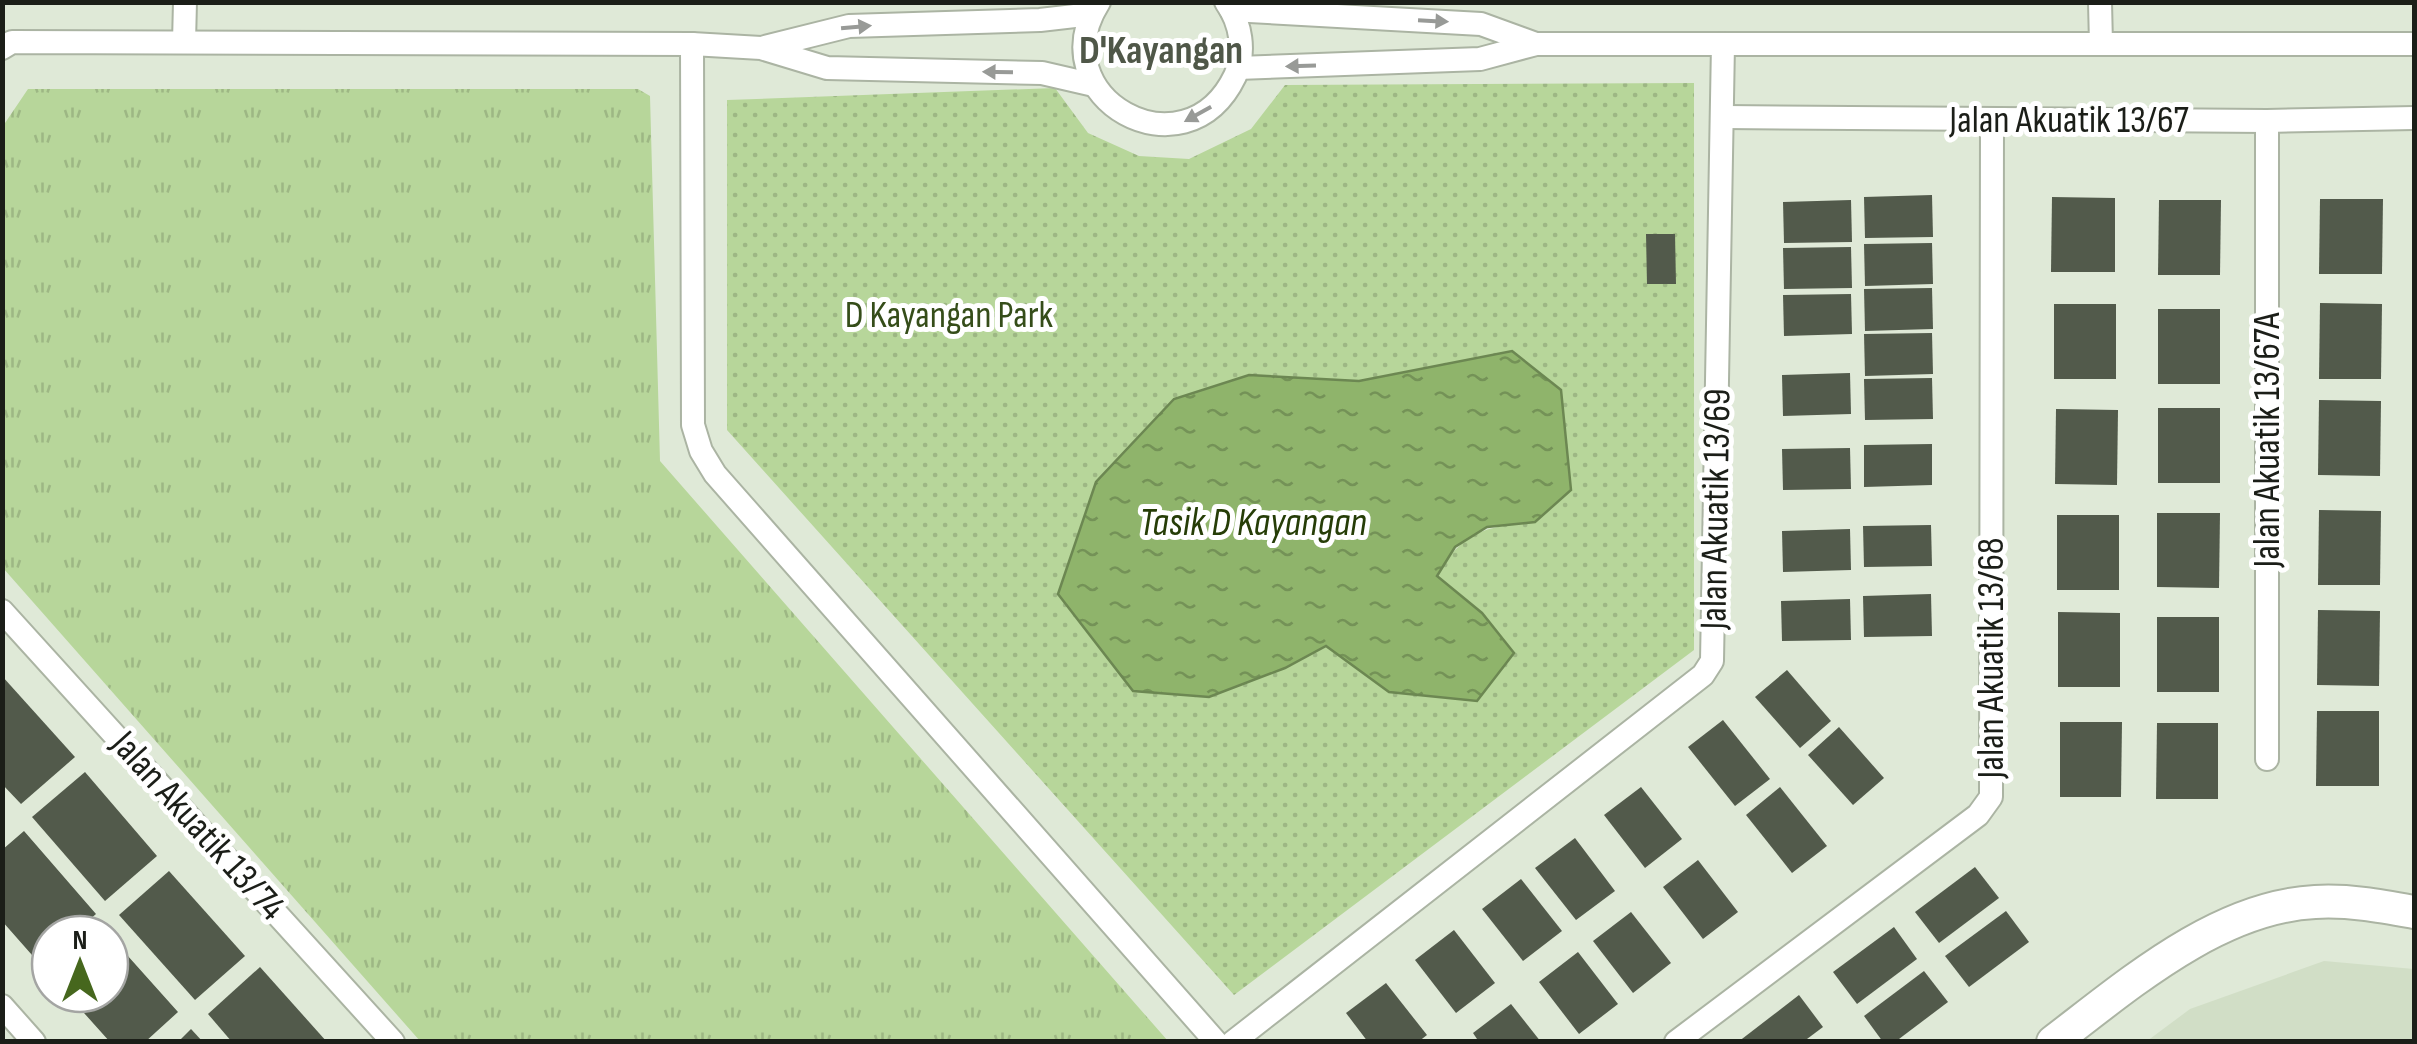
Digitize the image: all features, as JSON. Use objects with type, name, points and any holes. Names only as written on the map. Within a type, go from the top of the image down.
[{"type":"street","points":[[184,42],[185,2]]},
{"type":"street","points":[[2100,2],[2100,44]]},
{"type":"street","points":[[1228,6],[1480,24],[1536,44]]},
{"type":"street","points":[[1096,8],[1085,37],[1085,62],[1094,84],[1110,105],[1132,119],[1158,125],[1184,122],[1208,110],[1227,92],[1238,68],[1241,48],[1239,28],[1228,6]]},
{"type":"street","points":[[762,48],[849,26],[1040,20],[1096,8]]},
{"type":"street","points":[[2,48],[12,42],[692,44],[762,48],[827,68],[1042,73],[1094,84]]},
{"type":"street","points":[[692,44],[693,425],[701,451],[728,490],[1216,1042]]},
{"type":"street","points":[[1238,68],[1480,59],[1536,44],[2414,44]]},
{"type":"street","name":"Jalan Akuatik 13/69","points":[[1233,1042],[1703,674],[1712,662],[1723,44]]},
{"type":"street","name":"Jalan Akuatik 13/67","points":[[1724,117],[2267,121],[2414,118]]},
{"type":"street","name":"Jalan Akuatik 13/68","points":[[1676,1042],[1978,815],[1991,797],[1992,119]]},
{"type":"street","name":"Jalan Akuatik 13/67A","points":[[2267,121],[2267,759]]},
{"type":"street","name":"Jalan Akuatik 13/74","points":[[2,611],[392,1042]]},
{"type":"street","points":[[2053,1042],[2157,962],[2249,915],[2312,902],[2368,903],[2414,912]]},
{"type":"street","points":[[2,1006],[34,1042]]},
{"type":"shaded area","points":[[2324,961],[2414,969],[2414,1041],[2147,1041],[2190,1009]]},
{"type":"green space","name":"D Kayangan Park","points":[[1694,83],[1694,650],[1234,995],[727,430],[727,100],[1055,88],[1088,133],[1139,156],[1189,159],[1251,129],[1285,85]],"holes":[[[1512,351],[1535,522],[1488,529],[1467,540],[1447,560],[1436,576],[1482,613],[1390,692],[1326,645],[1285,668],[1249,375],[1359,381]]]},
{"type":"green space","points":[[28,89],[638,89],[650,96],[660,461],[1168,1041],[420,1041],[3,568],[3,126]]},
{"type":"water","name":"Tasik D Kayangan","points":[[1512,351],[1561,390],[1571,490],[1535,522],[1487,527],[1455,547],[1437,576],[1482,613],[1514,653],[1477,701],[1389,692],[1326,646],[1285,668],[1209,697],[1133,691],[1058,594],[1096,482],[1174,399],[1249,375],[1359,381]]},
{"type":"building","points":[[1932,195],[1933,237],[1865,238],[1864,197]]},
{"type":"building","points":[[2052,197],[2115,198],[2115,272],[2051,272]]},
{"type":"building","points":[[2320,199],[2383,199],[2382,274],[2319,274]]},
{"type":"building","points":[[1851,200],[1852,242],[1784,243],[1783,202]]},
{"type":"building","points":[[2159,200],[2221,200],[2220,275],[2158,275]]},
{"type":"building","points":[[1646,234],[1675,234],[1676,284],[1647,284]]},
{"type":"building","points":[[1932,243],[1933,284],[1865,286],[1864,244]]},
{"type":"building","points":[[1851,247],[1852,288],[1784,289],[1783,248]]},
{"type":"building","points":[[1932,288],[1933,329],[1865,331],[1864,289]]},
{"type":"building","points":[[1851,294],[1852,334],[1784,336],[1783,295]]},
{"type":"building","points":[[2320,303],[2382,304],[2381,379],[2319,379]]},
{"type":"building","points":[[2054,304],[2116,304],[2116,379],[2054,379]]},
{"type":"building","points":[[2158,309],[2220,309],[2220,384],[2158,384]]},
{"type":"building","points":[[1932,333],[1933,374],[1865,376],[1864,334]]},
{"type":"building","points":[[1850,373],[1851,414],[1783,416],[1782,375]]},
{"type":"building","points":[[1932,378],[1933,419],[1865,420],[1864,379]]},
{"type":"building","points":[[2319,400],[2381,401],[2380,476],[2318,475]]},
{"type":"building","points":[[2158,408],[2220,408],[2220,483],[2158,483]]},
{"type":"building","points":[[2056,409],[2118,410],[2117,485],[2055,484]]},
{"type":"building","points":[[1932,444],[1932,485],[1864,487],[1864,445]]},
{"type":"building","points":[[1850,448],[1851,489],[1783,490],[1782,449]]},
{"type":"building","points":[[2319,510],[2381,511],[2380,585],[2318,585]]},
{"type":"building","points":[[2157,513],[2220,513],[2219,588],[2157,587]]},
{"type":"building","points":[[2057,515],[2119,515],[2119,590],[2057,590]]},
{"type":"building","points":[[1931,525],[1932,566],[1864,567],[1863,526]]},
{"type":"building","points":[[1850,529],[1851,570],[1783,572],[1782,531]]},
{"type":"building","points":[[1931,594],[1932,636],[1864,637],[1863,596]]},
{"type":"building","points":[[1850,599],[1851,640],[1782,641],[1781,601]]},
{"type":"building","points":[[2318,610],[2380,611],[2379,686],[2317,685]]},
{"type":"building","points":[[2058,612],[2120,613],[2120,687],[2058,687]]},
{"type":"building","points":[[2157,617],[2219,617],[2219,692],[2157,692]]},
{"type":"building","points":[[1787,670],[1831,721],[1800,748],[1755,697]]},
{"type":"building","points":[[2,676],[75,757],[21,804],[2,784]]},
{"type":"building","points":[[2317,711],[2379,711],[2379,786],[2316,786]]},
{"type":"building","points":[[1723,720],[1770,779],[1735,806],[1688,747]]},
{"type":"building","points":[[2060,722],[2122,722],[2121,797],[2060,797]]},
{"type":"building","points":[[2157,723],[2218,723],[2218,799],[2156,799]]},
{"type":"building","points":[[1839,727],[1884,778],[1853,805],[1808,755]]},
{"type":"building","points":[[85,772],[157,856],[105,901],[32,817]]},
{"type":"building","points":[[1641,787],[1682,839],[1645,868],[1604,815]]},
{"type":"building","points":[[1780,787],[1827,846],[1792,873],[1746,815]]},
{"type":"building","points":[[24,831],[96,914],[30,914],[30,953],[2,921],[2,850]]},
{"type":"building","points":[[1575,838],[1615,891],[1576,920],[1535,868]]},
{"type":"building","points":[[1698,860],[1738,912],[1703,939],[1663,887]]},
{"type":"building","points":[[1975,867],[1999,898],[1939,943],[1915,912]]},
{"type":"building","points":[[169,871],[245,956],[195,1000],[130,927],[130,914],[120,914]]},
{"type":"building","points":[[1521,879],[1562,931],[1523,961],[1482,909]]},
{"type":"building","points":[[2006,911],[2029,942],[1969,987],[1945,956]]},
{"type":"building","points":[[1631,912],[1671,963],[1633,993],[1593,941]]},
{"type":"building","points":[[1894,927],[1917,959],[1857,1004],[1833,972]]},
{"type":"building","points":[[1454,930],[1495,983],[1456,1013],[1415,960]]},
{"type":"building","points":[[1578,952],[1618,1004],[1579,1034],[1539,982]]},
{"type":"building","points":[[130,958],[178,1012],[145,1042],[110,1042],[85,1014],[130,1014]]},
{"type":"building","points":[[260,967],[327,1042],[232,1042],[208,1014]]},
{"type":"building","points":[[1924,971],[1948,1002],[1895,1042],[1883,1042],[1864,1016]]},
{"type":"building","points":[[1386,983],[1427,1035],[1418,1042],[1368,1042],[1346,1013]]},
{"type":"building","points":[[1799,995],[1823,1027],[1803,1042],[1738,1042]]},
{"type":"building","points":[[1511,1004],[1541,1042],[1479,1042],[1473,1033]]},
{"type":"building","points":[[191,1029],[203,1042],[178,1042]]},
{"type":"district","name":"D'Kayangan","points":[[1161,51]]}]
